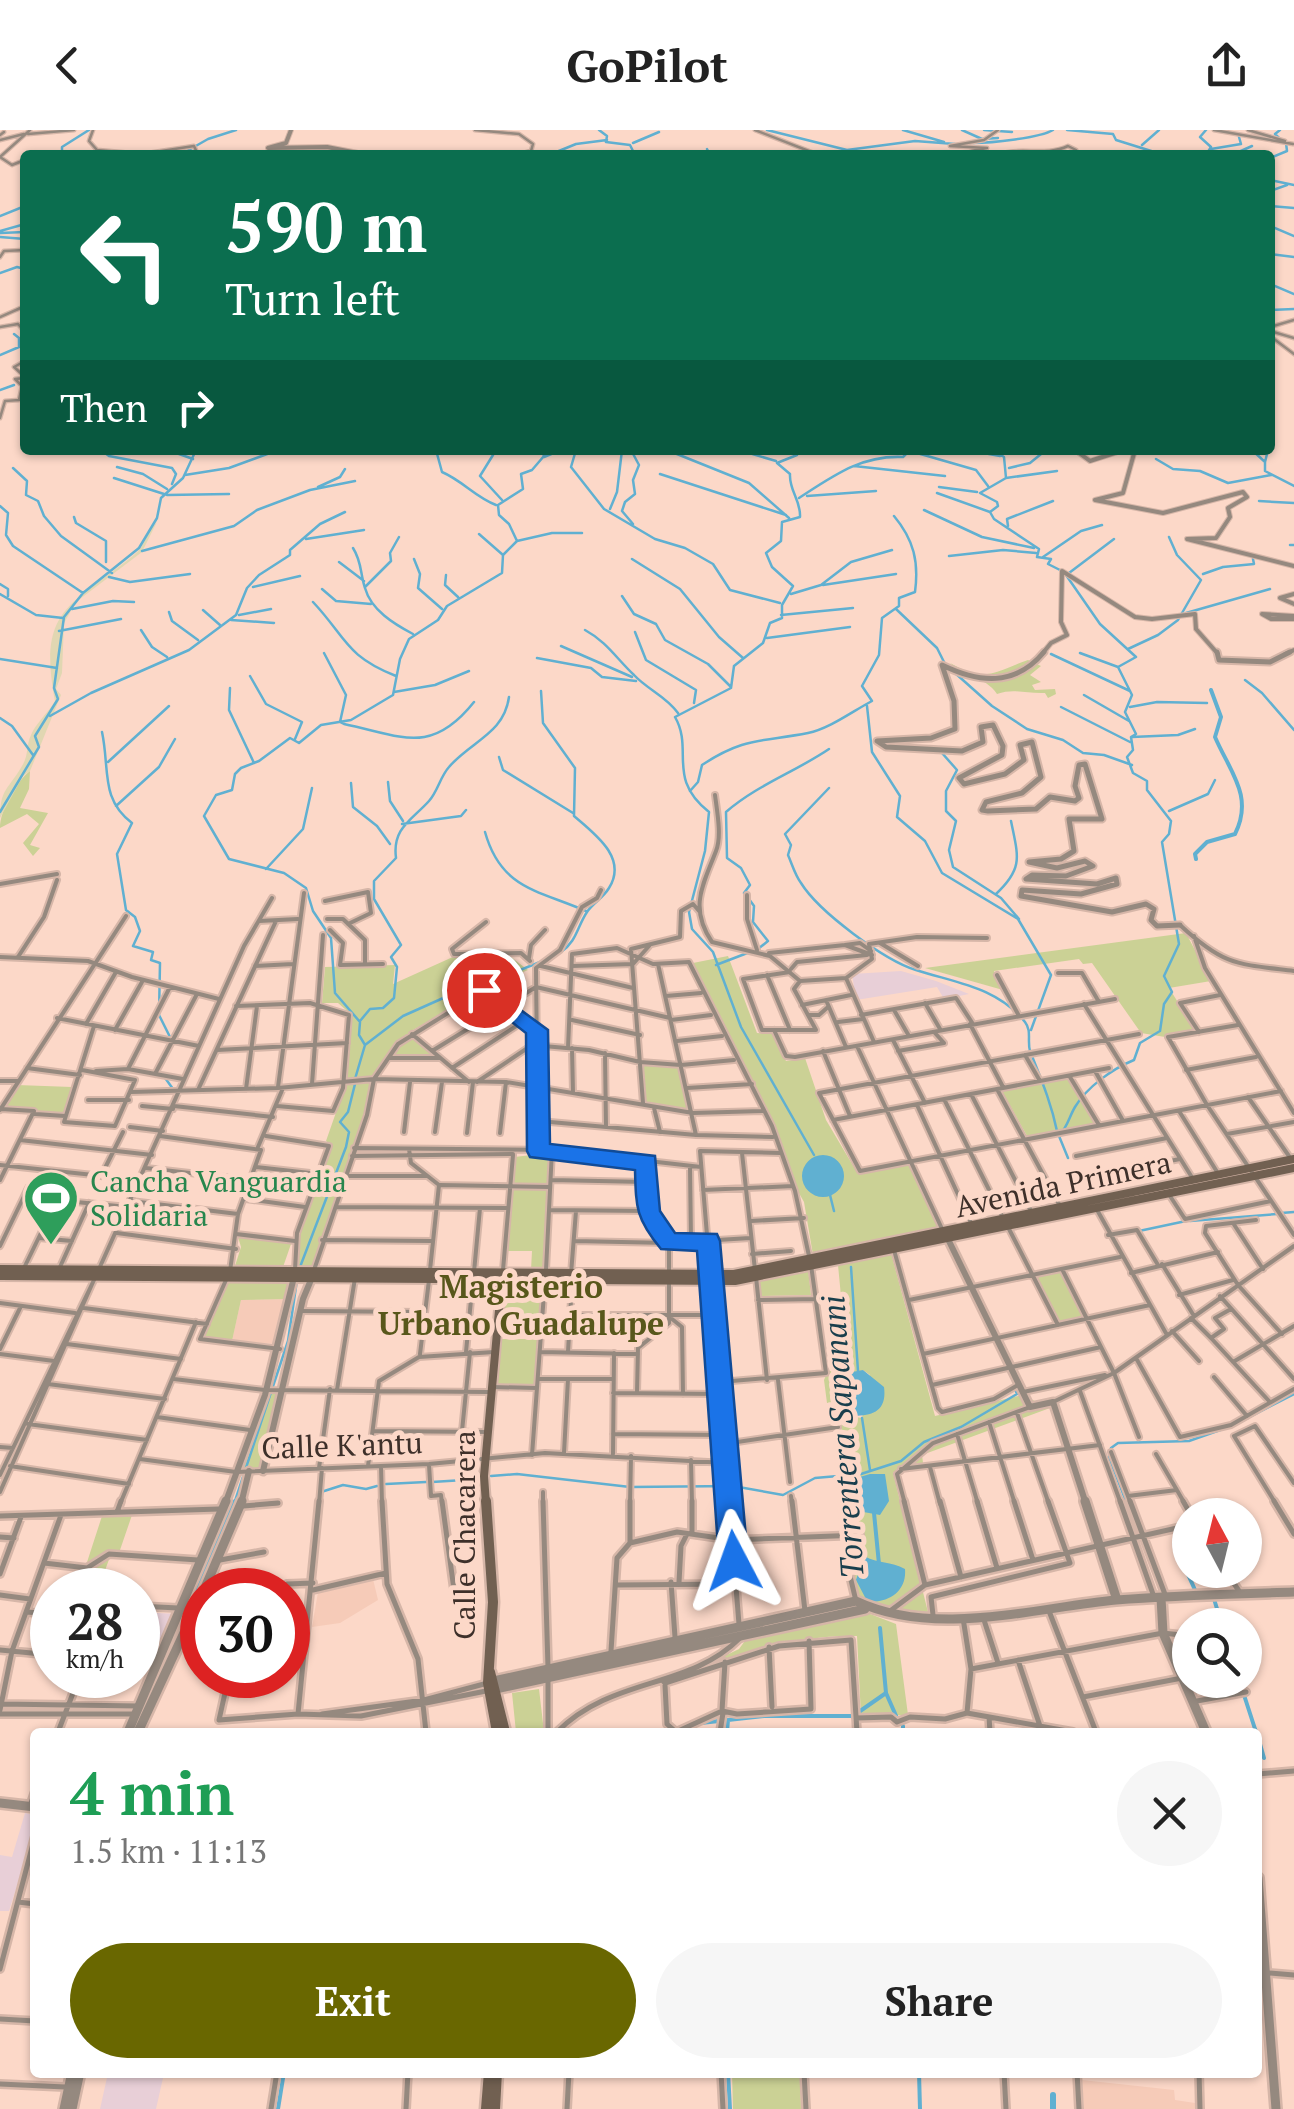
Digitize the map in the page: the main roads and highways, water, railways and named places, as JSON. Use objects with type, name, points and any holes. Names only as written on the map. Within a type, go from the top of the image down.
[{"type":"main road","name":"Avenida Primera","points":[[848,1255],[1293,1162]]},
{"type":"main road","name":"Avenida Primera","points":[[848,1255],[894,1250],[972,1225],[1005,1222],[1060,1207],[1168,1193],[1219,1174],[1252,1172]]},
{"type":"main road","points":[[0,1272],[96,1276],[229,1273],[711,1277],[755,1274],[848,1255]]},
{"type":"main road","points":[[0,1272],[59,1270],[96,1276]]},
{"type":"main road","points":[[314,1274],[355,1278],[429,1275]]},
{"type":"main road","name":"Calle Chacarera","points":[[500,1728],[492,1683],[493,1602],[485,1460],[502,1276]]},
{"type":"main road","points":[[486,2109],[488,2078]]},
{"type":"main road","points":[[495,2109],[497,2078]]},
{"type":"water","points":[[823,1155],[838,1161],[844,1176],[838,1191],[823,1197],[808,1191],[802,1176],[808,1161]]},
{"type":"water","points":[[863,1370],[884,1387],[882,1404],[866,1415],[841,1415],[837,1384],[852,1372]]},
{"type":"water","points":[[885,1474],[889,1501],[880,1515],[858,1511],[853,1479]]},
{"type":"water","points":[[864,1556],[905,1569],[903,1584],[895,1594],[867,1601],[856,1580]]},
{"type":"waterway","points":[[62,150],[89,130]]},
{"type":"waterway","points":[[189,150],[236,130]]},
{"type":"waterway","points":[[599,130],[606,140]]},
{"type":"waterway","points":[[767,130],[847,150],[915,141],[955,144]]},
{"type":"waterway","points":[[903,130],[944,142]]},
{"type":"waterway","points":[[962,130],[982,139],[998,138]]},
{"type":"waterway","points":[[984,130],[1012,132]]},
{"type":"waterway","points":[[973,143],[1027,138],[1053,130]]},
{"type":"waterway","points":[[1067,130],[1113,134],[1116,140],[1148,150]]},
{"type":"waterway","points":[[1142,145],[1159,130]]},
{"type":"waterway","points":[[1206,130],[1200,137],[1211,147],[1209,150]]},
{"type":"waterway","points":[[1280,130],[1275,134],[1280,139]]},
{"type":"waterway","points":[[633,143],[659,132]]},
{"type":"waterway","points":[[1211,149],[1241,144],[1239,137]]},
{"type":"waterway","points":[[561,150],[606,140]]},
{"type":"waterway","points":[[606,140],[630,145],[632,150]]},
{"type":"waterway","points":[[1275,156],[1287,151],[1286,143]]},
{"type":"waterway","points":[[1243,150],[1252,146]]},
{"type":"waterway","points":[[1275,181],[1294,185]]},
{"type":"waterway","points":[[1275,189],[1287,185]]},
{"type":"waterway","points":[[1275,206],[1294,208]]},
{"type":"waterway","points":[[0,216],[20,208]]},
{"type":"waterway","points":[[0,231],[20,225]]},
{"type":"waterway","points":[[1275,228],[1294,236]]},
{"type":"waterway","points":[[0,233],[20,232]]},
{"type":"waterway","points":[[0,237],[20,239]]},
{"type":"waterway","points":[[1275,255],[1294,257]]},
{"type":"waterway","points":[[0,273],[20,268]]},
{"type":"waterway","points":[[1275,286],[1294,294]]},
{"type":"waterway","points":[[1275,310],[1294,309]]},
{"type":"waterway","points":[[0,355],[19,347],[19,338],[14,334]]},
{"type":"waterway","points":[[0,390],[14,385]]},
{"type":"waterway","points":[[108,455],[172,468],[176,474],[172,484]]},
{"type":"waterway","points":[[182,455],[192,459]]},
{"type":"waterway","points":[[192,459],[194,455]]},
{"type":"waterway","points":[[185,475],[229,468],[264,455]]},
{"type":"waterway","points":[[437,455],[442,472],[496,505]]},
{"type":"waterway","points":[[493,455],[480,476],[502,500]]},
{"type":"waterway","points":[[517,541],[509,524],[499,515],[498,505],[523,489],[521,474],[532,470],[544,455]]},
{"type":"waterway","points":[[544,457],[549,455]]},
{"type":"waterway","points":[[575,455],[571,467],[604,509],[655,539],[685,548],[713,564],[730,590],[780,603]]},
{"type":"waterway","points":[[610,509],[617,492],[621,455]]},
{"type":"waterway","points":[[633,524],[622,511],[625,502],[635,494],[633,480],[639,465],[634,455]]},
{"type":"waterway","points":[[679,455],[749,483],[785,515]]},
{"type":"waterway","points":[[756,455],[776,461]]},
{"type":"waterway","name":"Torrentera Sapanani","points":[[782,615],[782,605],[793,586],[772,567],[766,553],[781,541],[782,522],[800,517],[790,474],[777,463],[797,455]]},
{"type":"waterway","points":[[799,498],[848,468],[905,455]]},
{"type":"waterway","points":[[924,455],[976,470],[988,486]]},
{"type":"waterway","points":[[994,455],[1000,456]]},
{"type":"waterway","points":[[1001,455],[1006,478]]},
{"type":"waterway","points":[[1009,468],[1030,463],[1040,455]]},
{"type":"waterway","points":[[1257,455],[1265,462]]},
{"type":"waterway","points":[[1265,462],[1267,455]]},
{"type":"waterway","points":[[110,571],[139,548],[157,518],[161,498],[183,478],[192,459]]},
{"type":"waterway","points":[[1156,459],[1173,469],[1200,471],[1228,483],[1271,475]]},
{"type":"waterway","points":[[1265,462],[1265,471],[1294,486]]},
{"type":"waterway","points":[[854,466],[945,476]]},
{"type":"waterway","points":[[117,467],[143,474],[167,489]]},
{"type":"waterway","points":[[13,468],[27,481],[26,495],[38,501],[44,516],[61,536],[110,571]]},
{"type":"waterway","points":[[318,487],[340,477],[345,469]]},
{"type":"waterway","points":[[1006,478],[1057,471]]},
{"type":"waterway","points":[[660,474],[785,515]]},
{"type":"waterway","points":[[114,478],[164,494]]},
{"type":"waterway","points":[[990,512],[998,506],[997,502],[980,493],[1006,478]]},
{"type":"waterway","points":[[142,551],[234,526],[257,510],[310,490],[355,481]]},
{"type":"waterway","points":[[939,487],[977,492]]},
{"type":"waterway","points":[[807,496],[876,491]]},
{"type":"waterway","points":[[937,493],[990,512]]},
{"type":"waterway","points":[[167,495],[229,494]]},
{"type":"waterway","points":[[1008,526],[1007,519],[1053,501]]},
{"type":"waterway","points":[[1259,501],[1294,503]]},
{"type":"waterway","points":[[0,506],[8,513],[6,535],[13,546],[83,593]]},
{"type":"waterway","points":[[924,510],[982,537],[1034,548]]},
{"type":"waterway","points":[[50,716],[91,693],[189,650],[236,615],[247,588],[259,575],[290,555],[290,550],[320,524],[345,512]]},
{"type":"waterway","points":[[990,512],[994,519],[1039,549],[1037,557],[1051,559],[1048,564],[1060,570]]},
{"type":"waterway","points":[[785,515],[789,518]]},
{"type":"waterway","points":[[690,791],[698,782],[702,765],[730,749],[816,731],[872,701],[862,686],[879,655],[882,618],[899,606],[899,598],[915,592],[914,552],[894,516]]},
{"type":"waterway","points":[[74,517],[76,523],[106,541],[106,562]]},
{"type":"waterway","points":[[1043,557],[1081,531],[1102,525]]},
{"type":"waterway","points":[[306,539],[364,530]]},
{"type":"waterway","points":[[517,541],[552,533],[582,533]]},
{"type":"waterway","points":[[479,534],[503,555]]},
{"type":"waterway","points":[[365,587],[391,561],[390,553],[399,537]]},
{"type":"waterway","points":[[1128,649],[1178,620],[1201,580],[1177,555],[1169,537]]},
{"type":"waterway","points":[[1069,573],[1114,539]]},
{"type":"waterway","points":[[503,555],[517,541]]},
{"type":"waterway","points":[[353,548],[363,580]]},
{"type":"waterway","points":[[791,594],[821,585],[851,562],[892,550]]},
{"type":"waterway","points":[[949,556],[1003,550],[1036,553]]},
{"type":"waterway","points":[[340,722],[351,720],[393,695],[400,659],[409,639],[438,620],[447,606],[502,573],[503,555]]},
{"type":"waterway","points":[[414,559],[420,574],[418,588],[442,609]]},
{"type":"waterway","points":[[632,559],[680,589],[719,637],[743,658]]},
{"type":"waterway","points":[[1203,574],[1223,567],[1254,564],[1253,559]]},
{"type":"waterway","points":[[339,562],[363,580]]},
{"type":"waterway","points":[[83,593],[110,571]]},
{"type":"waterway","points":[[109,577],[130,582],[190,574]]},
{"type":"waterway","points":[[823,585],[896,574]]},
{"type":"waterway","points":[[446,575],[445,585],[458,597]]},
{"type":"waterway","points":[[1066,575],[1100,624],[1136,657],[1118,667]]},
{"type":"waterway","points":[[253,587],[300,576]]},
{"type":"waterway","points":[[363,580],[378,610],[413,634]]},
{"type":"waterway","points":[[0,584],[8,589],[8,596]]},
{"type":"waterway","points":[[322,589],[336,601],[371,604]]},
{"type":"waterway","points":[[1186,613],[1270,589]]},
{"type":"waterway","points":[[62,630],[64,617],[83,593]]},
{"type":"waterway","points":[[0,594],[36,615],[63,618]]},
{"type":"waterway","points":[[622,596],[634,614],[656,624],[665,640],[708,664],[731,687]]},
{"type":"waterway","points":[[72,609],[113,601],[134,602]]},
{"type":"waterway","points":[[313,602],[356,653],[396,676]]},
{"type":"waterway","points":[[782,615],[853,608]]},
{"type":"waterway","points":[[239,615],[271,609]]},
{"type":"waterway","points":[[896,609],[937,648],[945,664]]},
{"type":"waterway","points":[[203,610],[220,625]]},
{"type":"waterway","points":[[169,612],[172,621],[198,640]]},
{"type":"waterway","name":"Torrentera Sapanani","points":[[690,791],[684,776],[682,741],[675,717],[731,688],[734,666],[763,643],[770,623],[782,615]]},
{"type":"waterway","points":[[62,630],[121,619]]},
{"type":"waterway","points":[[231,620],[274,623]]},
{"type":"waterway","points":[[767,638],[850,627]]},
{"type":"waterway","points":[[57,668],[62,630]]},
{"type":"waterway","points":[[141,630],[152,647],[167,657]]},
{"type":"waterway","points":[[585,630],[678,713]]},
{"type":"waterway","points":[[635,632],[646,660],[696,690],[694,703]]},
{"type":"waterway","points":[[561,646],[632,677]]},
{"type":"waterway","points":[[324,653],[346,695],[340,722]]},
{"type":"waterway","points":[[1080,653],[1118,667]]},
{"type":"waterway","points":[[1051,654],[1130,691]]},
{"type":"waterway","points":[[537,658],[591,668],[602,677],[636,681]]},
{"type":"waterway","points":[[0,659],[57,668]]},
{"type":"waterway","points":[[1118,667],[1130,691]]},
{"type":"waterway","points":[[0,812],[39,747],[35,736],[58,699],[54,688],[57,668]]},
{"type":"waterway","points":[[394,692],[435,685],[469,671]]},
{"type":"waterway","points":[[955,673],[992,706],[1027,729],[1063,740],[1083,753],[1130,764]]},
{"type":"waterway","points":[[250,676],[266,704],[302,722],[295,739]]},
{"type":"waterway","points":[[1245,680],[1262,693],[1294,730]]},
{"type":"waterway","points":[[230,688],[229,710],[254,763]]},
{"type":"waterway","points":[[1196,859],[1195,854],[1207,842],[1235,834],[1242,808],[1238,784],[1215,737],[1221,717],[1211,690]]},
{"type":"waterway","points":[[541,691],[543,723],[575,768],[574,816],[606,848],[614,867],[609,888],[587,912],[574,938],[561,952]]},
{"type":"waterway","points":[[1130,691],[1125,712],[1136,734],[1131,737],[1133,750],[1127,757],[1130,764]]},
{"type":"waterway","points":[[1084,695],[1129,721]]},
{"type":"waterway","points":[[407,823],[432,797],[449,767],[494,729],[509,697]]},
{"type":"waterway","points":[[340,722],[399,737],[429,736],[444,730],[474,702]]},
{"type":"waterway","points":[[1130,707],[1157,702],[1207,703]]},
{"type":"waterway","points":[[108,762],[169,706]]},
{"type":"waterway","points":[[867,706],[872,752],[900,796],[897,817],[925,841],[942,873],[1018,919],[1051,975],[1031,1030]]},
{"type":"waterway","points":[[1061,707],[1130,742]]},
{"type":"waterway","points":[[0,718],[12,726],[33,755]]},
{"type":"waterway","points":[[254,763],[290,738],[299,743],[321,725],[340,722]]},
{"type":"waterway","points":[[1132,737],[1178,735],[1195,729]]},
{"type":"waterway","points":[[102,732],[108,782],[116,806]]},
{"type":"waterway","points":[[116,806],[159,767],[175,739]]},
{"type":"waterway","points":[[744,893],[750,885],[741,868],[727,858],[726,812],[829,749]]},
{"type":"waterway","points":[[942,753],[957,770],[946,791],[946,811],[956,821],[949,850],[953,867],[1001,898],[1019,919]]},
{"type":"waterway","points":[[499,757],[503,770],[573,813]]},
{"type":"waterway","points":[[254,763],[235,774],[232,790],[216,795],[204,816],[229,859],[266,869]]},
{"type":"waterway","points":[[1068,1158],[1059,1136],[1073,1111],[1086,1092],[1134,1060],[1140,1043],[1160,1031],[1164,1004],[1172,992],[1164,976],[1179,944],[1162,842],[1169,834],[1171,821],[1147,790],[1147,781],[1133,773],[1130,764]]},
{"type":"waterway","points":[[1169,811],[1208,794],[1215,780]]},
{"type":"waterway","points":[[388,782],[390,801],[403,821]]},
{"type":"waterway","points":[[351,783],[353,807],[377,826],[390,844]]},
{"type":"waterway","points":[[266,869],[303,829],[312,788]]},
{"type":"waterway","points":[[829,788],[785,834],[791,845],[788,855],[799,880],[837,921],[870,946],[903,965],[989,994],[1014,1010],[1027,1025],[1030,1051],[1057,1131]]},
{"type":"waterway","name":"Torrentera Sapanani","points":[[690,791],[709,812],[705,851],[689,912],[692,929],[713,952],[718,964]]},
{"type":"waterway","points":[[116,806],[132,823],[117,854],[126,910],[135,917],[140,931],[133,946],[153,952],[151,960],[160,963],[159,1015],[172,1041]]},
{"type":"waterway","points":[[407,823],[461,816],[466,810]]},
{"type":"waterway","points":[[996,894],[1011,877],[1017,861],[1011,821]]},
{"type":"waterway","points":[[360,1021],[370,1009],[383,1008],[394,998],[397,967],[391,957],[401,945],[374,899],[374,881],[396,858],[397,839],[407,823]]},
{"type":"waterway","points":[[402,824],[407,823]]},
{"type":"waterway","points":[[485,832],[492,851],[511,877],[586,911]]},
{"type":"waterway","points":[[266,869],[284,873],[306,888],[313,911],[331,938],[335,993],[360,1022],[359,1035],[365,1045]]},
{"type":"waterway","points":[[749,899],[754,906],[753,922],[768,941],[758,949]]},
{"type":"waterway","points":[[718,964],[750,952]]},
{"type":"waterway","points":[[365,1045],[403,1016],[450,995],[466,982],[493,981],[545,960]]},
{"type":"waterway","name":"Torrentera Sapanani","points":[[718,964],[741,1027],[814,1155]]},
{"type":"waterway","points":[[355,1079],[365,1045]]},
{"type":"waterway","points":[[158,1069],[167,1046]]},
{"type":"waterway","points":[[163,1075],[173,1089]]},
{"type":"waterway","points":[[300,1267],[346,1147],[349,1132],[340,1122],[348,1112],[355,1084]]},
{"type":"waterway","name":"Torrentera Sapanani","points":[[830,1195],[834,1211]]},
{"type":"waterway","points":[[1281,1213],[1294,1212]]},
{"type":"waterway","points":[[1190,1221],[1277,1214]]},
{"type":"waterway","points":[[1139,1231],[1186,1221]]},
{"type":"waterway","name":"Torrentera Sapanani","points":[[851,1267],[858,1371]]},
{"type":"waterway","points":[[235,1501],[288,1341],[297,1280]]},
{"type":"waterway","points":[[491,1476],[517,1474],[630,1487],[733,1486],[783,1495],[815,1478],[861,1474],[901,1461],[924,1442],[961,1427],[1017,1394],[1015,1389]]},
{"type":"waterway","points":[[1240,1422],[1294,1394]]},
{"type":"waterway","name":"Torrentera Sapanani","points":[[862,1418],[870,1470]]},
{"type":"waterway","points":[[1127,1504],[1109,1457],[1111,1448],[1118,1443],[1189,1441],[1223,1429]]},
{"type":"waterway","points":[[432,1482],[480,1479]]},
{"type":"waterway","points":[[386,1484],[426,1482]]},
{"type":"waterway","points":[[317,1500],[318,1493],[343,1485],[366,1489],[377,1486]]},
{"type":"waterway","points":[[135,1728],[235,1501]]},
{"type":"waterway","points":[[1126,1501],[1138,1534]]},
{"type":"waterway","name":"Torrentera Sapanani","points":[[874,1513],[879,1564]]},
{"type":"waterway","points":[[1214,1599],[1217,1608]]},
{"type":"waterway","name":"Torrentera Sapanani","points":[[880,1628],[886,1693]]},
{"type":"waterway","points":[[728,1720],[853,1716],[886,1693]]},
{"type":"waterway","name":"Torrentera Sapanani","points":[[886,1693],[897,1718]]},
{"type":"waterway","points":[[1245,1698],[1255,1728]]},
{"type":"waterway","points":[[701,1723],[728,1720]]},
{"type":"waterway","points":[[727,1728],[728,1720]]},
{"type":"waterway","points":[[1262,1751],[1264,1758]]},
{"type":"waterway","points":[[278,2109],[283,2078]]},
{"type":"waterway","points":[[728,2078],[730,2109]]},
{"type":"waterway","name":"Torrentera Sapanani","points":[[919,2078],[920,2109]]},
{"type":"waterway","points":[[1053,2095],[1053,2109]]},
{"type":"place","name":"Cancha Vanguardia Solidaria","points":[[51,1247]]},
{"type":"district","name":"Magisterio Urbano Guadalupe","points":[[521,1304]]}]
